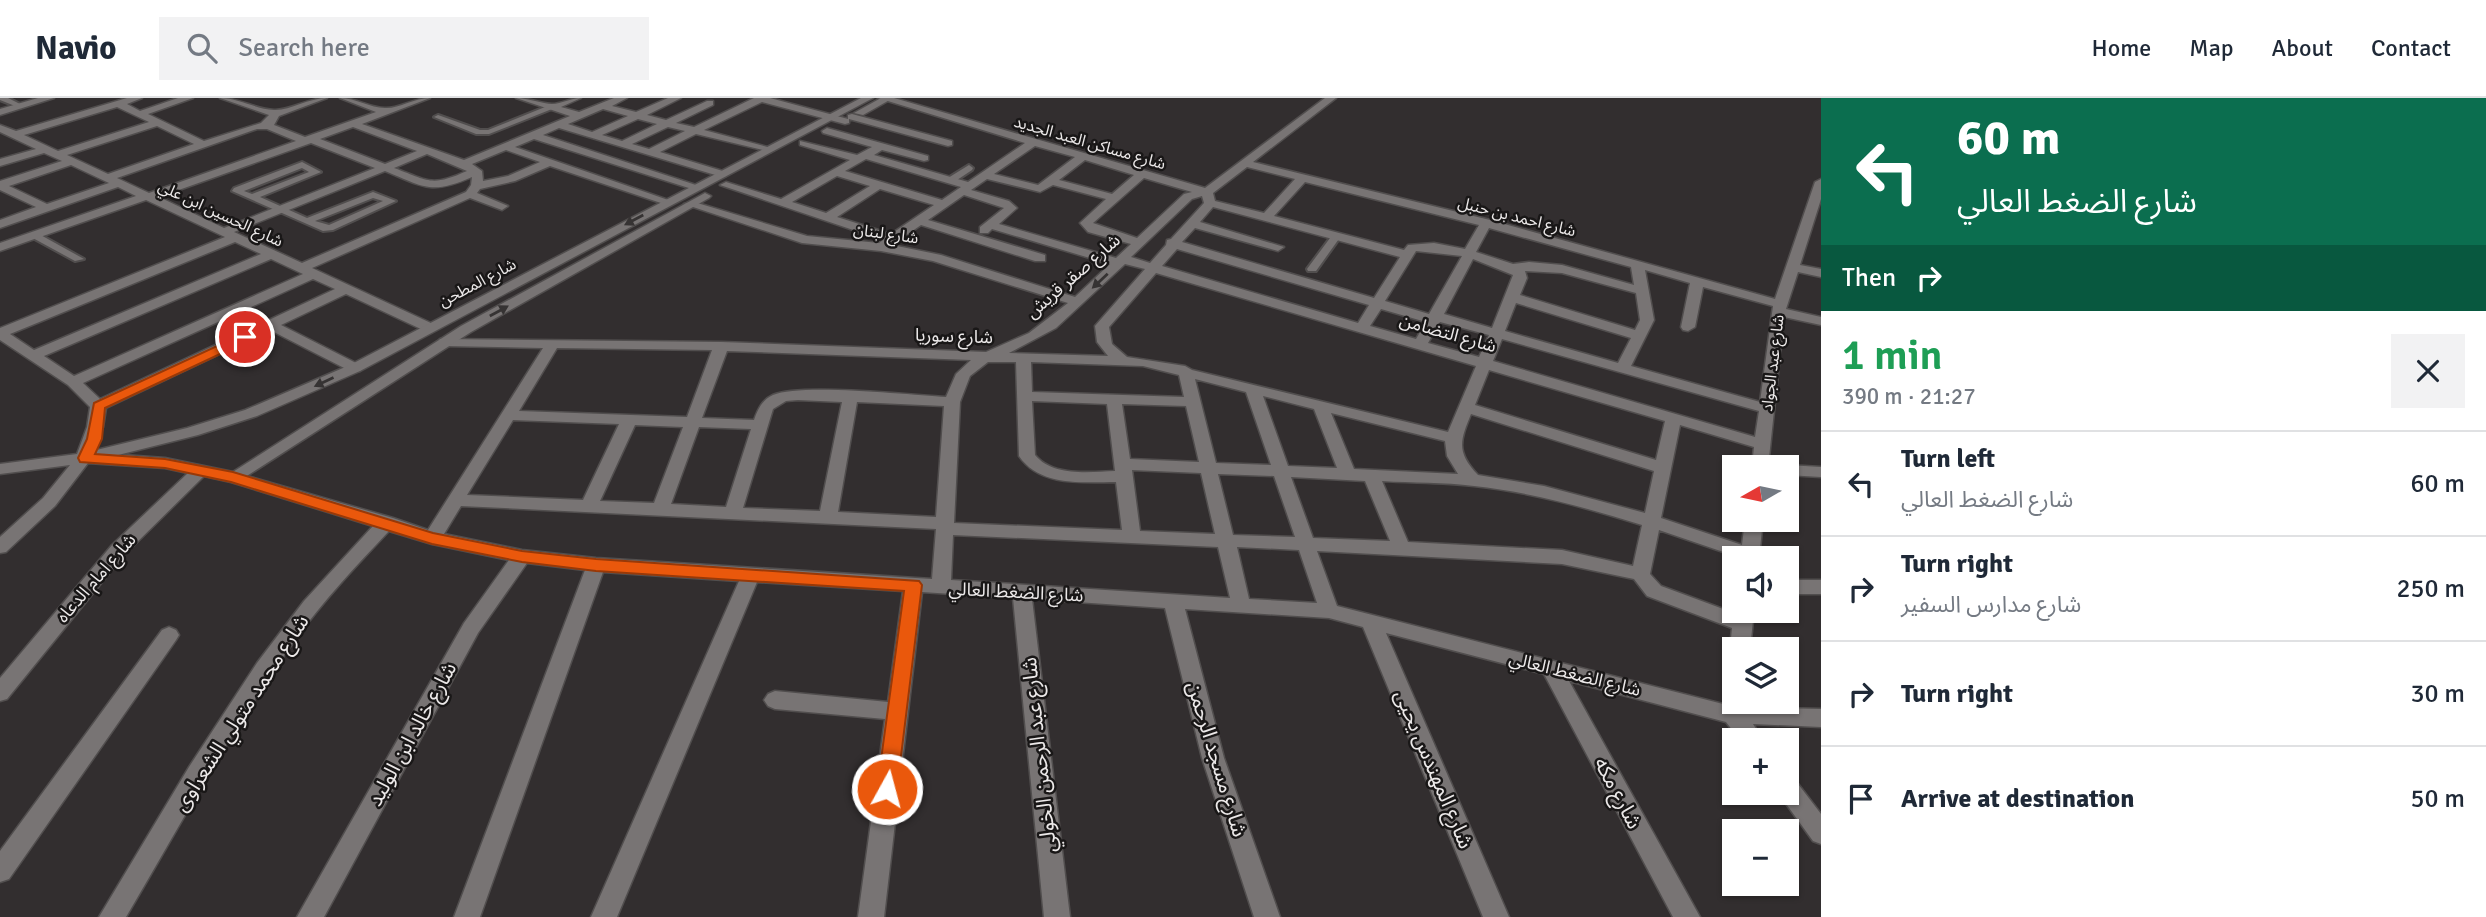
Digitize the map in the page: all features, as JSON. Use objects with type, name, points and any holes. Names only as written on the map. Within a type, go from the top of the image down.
[{"type":"street","points":[[0,112],[49,98]]},
{"type":"street","points":[[15,135],[137,98]]},
{"type":"street","points":[[140,114],[188,98]]},
{"type":"street","points":[[225,98],[275,114],[322,98]]},
{"type":"street","points":[[345,98],[386,112]]},
{"type":"street","points":[[0,247],[425,98]]},
{"type":"street","points":[[521,98],[580,116]]},
{"type":"street","points":[[553,107],[576,98]]},
{"type":"street","points":[[464,164],[622,98]]},
{"type":"street","points":[[593,135],[676,98]]},
{"type":"street","points":[[691,98],[736,111]]},
{"type":"street","points":[[651,152],[759,98],[842,119],[962,134]]},
{"type":"street","points":[[793,98],[842,119],[881,146],[924,158]]},
{"type":"street","name":"شارع المطحن","points":[[86,458],[192,432],[251,413],[355,368],[696,187],[724,179],[804,143],[842,119],[868,98]]},
{"type":"street","name":"شارع المطحن","points":[[233,477],[466,329],[690,204],[767,150],[886,98]]},
{"type":"street","name":"شارع مساكن العبد الجديد","points":[[886,98],[962,134],[1033,142],[1143,173],[1266,218],[1408,255]]},
{"type":"street","name":"شارع صقر قريش","points":[[1122,360],[1108,349],[1101,337],[1102,326],[1191,223],[1208,197],[1244,163],[1331,98]]},
{"type":"street","points":[[623,144],[710,103]]},
{"type":"street","points":[[118,104],[203,144]]},
{"type":"street","points":[[602,107],[767,150]]},
{"type":"street","points":[[0,224],[47,208],[203,144],[263,126],[275,118],[275,114]]},
{"type":"street","points":[[0,163],[158,123]]},
{"type":"street","points":[[353,124],[464,164],[480,178],[474,190]]},
{"type":"street","points":[[559,125],[667,157],[783,203],[894,239]]},
{"type":"street","points":[[263,126],[432,186],[447,184],[476,172]]},
{"type":"street","name":"شارع الحسين ابن علي","points":[[0,128],[429,327]]},
{"type":"street","points":[[908,168],[962,134]]},
{"type":"street","points":[[533,135],[696,187]]},
{"type":"street","points":[[881,247],[1033,142]]},
{"type":"street","points":[[804,143],[951,180],[1009,205],[1010,210],[974,238]]},
{"type":"street","points":[[783,203],[881,146]]},
{"type":"street","points":[[506,147],[668,202]]},
{"type":"street","points":[[0,334],[230,235],[280,209],[426,150]]},
{"type":"street","points":[[985,175],[1035,189],[1051,181],[1084,156]]},
{"type":"street","points":[[614,183],[667,157]]},
{"type":"street","points":[[0,186],[72,161]]},
{"type":"street","points":[[73,382],[474,190],[549,162]]},
{"type":"street","name":"شارع احمد بن حنبل","points":[[1244,163],[1486,223],[1637,264],[1821,321]]},
{"type":"street","points":[[835,172],[943,204]]},
{"type":"street","points":[[1140,243],[1086,225],[1143,173]]},
{"type":"street","points":[[1266,218],[1302,178]]},
{"type":"street","points":[[1051,181],[1114,198]]},
{"type":"street","name":"شارع عبد الجواد","points":[[1762,455],[1779,308],[1821,182]]},
{"type":"street","points":[[0,186],[47,208]]},
{"type":"street","points":[[828,218],[879,186]]},
{"type":"street","points":[[474,190],[502,206]]},
{"type":"street","points":[[0,201],[18,195]]},
{"type":"street","name":"شارع صقر قريش","points":[[941,587],[952,402],[956,384],[967,369],[984,356],[1031,338],[1050,326],[1188,196],[1208,197]]},
{"type":"street","name":"شارع لبنان","points":[[690,204],[806,240],[881,247],[936,258],[1026,270],[1077,302]]},
{"type":"street","points":[[920,221],[974,238],[1026,270],[1056,244]]},
{"type":"street","points":[[1191,223],[1279,247]]},
{"type":"street","points":[[1420,345],[1486,223]]},
{"type":"street","name":"شارع التضامن","points":[[991,225],[1152,267],[1763,444]]},
{"type":"street","points":[[1260,269],[1297,226]]},
{"type":"street","points":[[1171,243],[1377,303],[1496,333],[1767,409]]},
{"type":"street","points":[[1362,328],[1412,248],[1424,245],[1513,268],[1520,273],[1453,438],[1453,449],[1459,464],[1473,480]]},
{"type":"street","points":[[0,355],[26,352],[272,254]]},
{"type":"street","points":[[1622,369],[1648,317],[1637,264]]},
{"type":"street","points":[[1513,268],[1542,265],[1559,268],[1642,291]]},
{"type":"street","points":[[1793,267],[1821,273]]},
{"type":"street","points":[[1688,327],[1697,281]]},
{"type":"street","points":[[99,406],[346,289]]},
{"type":"street","points":[[1512,297],[1639,337]]},
{"type":"street","points":[[443,320],[466,329]]},
{"type":"street","points":[[270,325],[355,368]]},
{"type":"street","points":[[0,334],[73,382],[99,406]]},
{"type":"street","points":[[405,340],[414,346],[438,346]]},
{"type":"street","points":[[432,538],[553,343]]},
{"type":"street","name":"شارع سوريا","points":[[438,346],[553,343],[721,346],[1122,360],[1185,370],[1453,438]]},
{"type":"street","points":[[660,510],[721,346]]},
{"type":"street","points":[[1023,358],[1027,456],[1031,464],[1041,471],[1054,474],[1208,468],[1473,480],[1554,492],[1722,546]]},
{"type":"street","points":[[1185,370],[1241,604]]},
{"type":"street","points":[[1252,387],[1329,611]]},
{"type":"street","points":[[733,513],[766,408],[773,400],[784,396],[952,402]]},
{"type":"street","points":[[1025,396],[1193,402]]},
{"type":"street","points":[[828,517],[850,397]]},
{"type":"street","points":[[1114,399],[1132,537]]},
{"type":"street","points":[[1320,404],[1348,474]]},
{"type":"street","points":[[0,547],[35,515],[86,458],[94,439],[99,406]]},
{"type":"street","points":[[1466,407],[1663,468]]},
{"type":"street","points":[[508,415],[761,425]]},
{"type":"street","points":[[1673,418],[1641,574],[1645,583],[1660,594],[1722,611]]},
{"type":"street","points":[[589,506],[629,420]]},
{"type":"street","points":[[0,469],[86,458]]},
{"type":"street","name":"شارع الضغط العالي","points":[[86,458],[127,459],[233,477],[387,522],[432,538],[522,556],[596,565],[1329,611],[1551,668],[1722,706]]},
{"type":"street","name":"شارع امام الدعاه","points":[[0,693],[118,550],[200,471]]},
{"type":"street","points":[[1799,471],[1821,472]]},
{"type":"street","points":[[1371,475],[1402,548]]},
{"type":"street","points":[[456,500],[828,517],[1132,537],[1562,557],[1641,574]]},
{"type":"street","name":"شارع محمد متولي الشعراوى","points":[[112,917],[242,704],[288,635],[337,575],[387,522]]},
{"type":"street","name":"شارع خالد ابن الوليد","points":[[310,917],[471,628],[522,556]]},
{"type":"street","points":[[467,917],[596,565]]},
{"type":"street","points":[[604,917],[751,575]]},
{"type":"street","points":[[871,917],[913,585]]},
{"type":"street","points":[[1799,587],[1821,587]]},
{"type":"street","name":"شارع عبد الرحمن الخولي","points":[[1021,592],[1057,917]]},
{"type":"street","name":"شارع مسجد الرحمن","points":[[1172,600],[1213,758],[1267,917]]},
{"type":"street","name":"شارع المهندس يحيى","points":[[1371,622],[1496,917]]},
{"type":"street","points":[[0,872],[169,635]]},
{"type":"street","name":"شارع مكه","points":[[1551,668],[1687,917]]},
{"type":"street","points":[[775,699],[897,712]]},
{"type":"street","name":"شارع الضغط العالي","points":[[1786,714],[1821,718]]},
{"type":"street","points":[[1799,803],[1821,833]]},
{"type":"lane","points":[[1,98],[20,106]]},
{"type":"lane","points":[[438,117],[480,132],[489,132],[553,107]]},
{"type":"lane","points":[[252,197],[317,171],[300,165],[237,190],[252,197],[280,209],[307,222],[330,228],[391,201],[373,195],[307,222]]},
{"type":"lane","points":[[951,180],[969,168]]},
{"type":"lane","points":[[34,235],[79,260]]},
{"type":"lane","points":[[1312,269],[1336,236]]},
{"type":"route","points":[[245,337],[99,406],[94,439],[86,458],[165,463],[233,477],[387,522],[432,538],[522,556],[596,565],[913,585],[887,789]]}]
